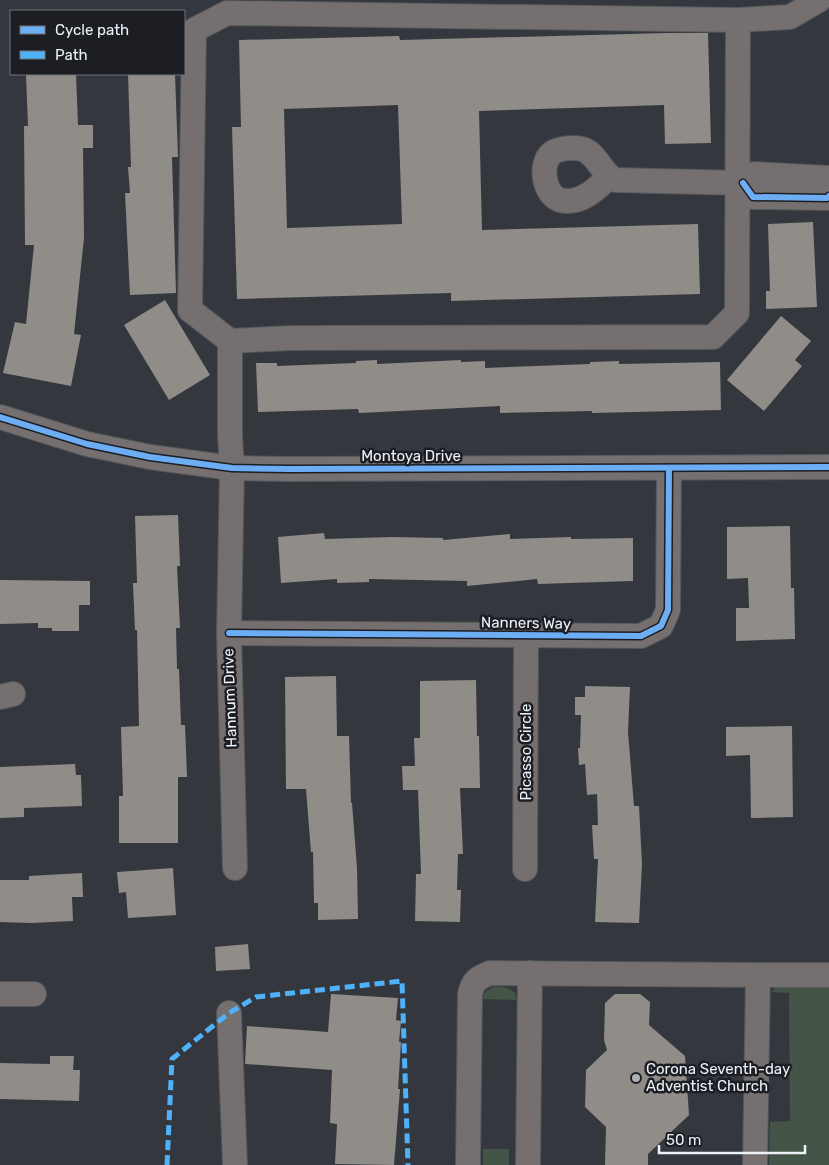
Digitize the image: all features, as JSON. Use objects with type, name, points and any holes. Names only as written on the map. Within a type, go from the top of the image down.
[{"type":"street","points":[[738,20],[741,184],[737,313],[712,337],[292,338],[230,340],[190,310],[194,30],[227,13],[738,20],[790,17],[819,0]]},
{"type":"street","points":[[609,177],[623,181],[741,184],[754,174],[829,178]]},
{"type":"street","points":[[741,184],[753,197],[827,198],[829,196]]},
{"type":"street","name":"Hannum Drive","points":[[230,340],[232,468],[229,633],[235,868]]},
{"type":"street","name":"Montoya Drive","points":[[0,417],[86,444],[150,457],[232,468],[829,467]]},
{"type":"street","name":"Nanners Way","points":[[229,633],[641,636],[660,626],[668,610],[669,468]]},
{"type":"street","name":"Picasso Circle","points":[[525,870],[526,635]]},
{"type":"street","points":[[468,1165],[470,994],[473,983],[478,978],[490,973],[829,975]]},
{"type":"street","points":[[528,1165],[530,973]]},
{"type":"street","points":[[755,1165],[758,974]]},
{"type":"street","points":[[0,994],[34,994]]},
{"type":"street","points":[[229,1013],[235,1165]]},
{"type":"green space","points":[[788,985],[829,986],[829,1165],[769,1165],[770,1122],[790,1121],[789,993],[772,992],[775,988]]},
{"type":"green space","points":[[493,987],[508,988],[514,992],[517,1000],[482,999],[485,992]]},
{"type":"green space","points":[[483,1149],[509,1149],[509,1165],[483,1165]]},
{"type":"building","points":[[708,33],[711,143],[665,144],[664,105],[479,111],[482,230],[698,224],[700,294],[451,301],[451,293],[237,299],[232,127],[241,127],[239,40],[399,36],[400,40]],"holes":[[[398,105],[402,224],[287,228],[284,109]]]},
{"type":"building","points":[[26,75],[76,75],[78,125],[93,125],[93,148],[83,148],[84,238],[74,334],[81,335],[71,386],[3,373],[15,322],[26,324],[34,245],[25,245],[24,126],[28,126]]},
{"type":"building","points":[[128,75],[175,75],[178,157],[172,157],[176,293],[130,295],[125,193],[130,193],[128,167],[131,167]]},
{"type":"building","points":[[813,222],[817,307],[766,309],[766,291],[770,291],[768,224]]},
{"type":"building","points":[[165,300],[210,375],[169,400],[124,325]]},
{"type":"building","points":[[781,316],[811,341],[795,360],[802,366],[764,411],[727,380]]},
{"type":"building","points":[[377,360],[377,364],[461,360],[461,362],[485,361],[485,368],[619,361],[619,364],[720,362],[721,410],[500,413],[500,406],[359,413],[358,409],[258,412],[256,363],[277,363],[277,366],[356,363],[356,361]]},
{"type":"building","points":[[178,515],[180,566],[177,566],[180,628],[176,628],[177,669],[179,669],[181,725],[185,725],[187,777],[178,777],[178,843],[119,843],[119,796],[123,796],[121,727],[139,726],[137,630],[135,630],[133,583],[137,583],[135,516]]},
{"type":"building","points":[[790,526],[791,588],[794,588],[795,639],[736,641],[736,608],[749,608],[748,578],[727,579],[727,527]]},
{"type":"building","points":[[324,533],[325,539],[392,537],[443,538],[443,540],[510,534],[510,539],[571,537],[571,539],[633,538],[633,581],[538,584],[537,579],[467,586],[467,581],[369,579],[369,582],[337,583],[337,579],[281,583],[278,537]]},
{"type":"building","points":[[0,580],[90,581],[90,605],[79,605],[79,631],[52,631],[52,628],[38,628],[38,623],[0,624]]},
{"type":"building","points":[[336,676],[337,736],[349,736],[351,803],[357,868],[358,919],[318,920],[318,903],[314,903],[313,852],[311,852],[306,789],[286,789],[285,677]]},
{"type":"building","points":[[476,680],[480,788],[460,788],[463,854],[458,854],[457,890],[461,890],[460,922],[415,921],[416,874],[421,874],[418,790],[403,790],[402,766],[415,766],[414,738],[420,738],[420,681]]},
{"type":"building","points":[[585,686],[630,687],[628,732],[634,806],[639,806],[642,864],[639,923],[595,922],[598,859],[594,859],[592,825],[598,825],[597,794],[587,795],[585,764],[579,765],[578,748],[580,748],[581,715],[575,715],[575,697],[585,697]]},
{"type":"building","points":[[792,726],[793,817],[751,818],[750,755],[726,756],[726,727]]},
{"type":"building","points":[[75,764],[76,775],[81,775],[82,806],[24,808],[24,817],[0,818],[0,767]]},
{"type":"building","points":[[173,868],[176,915],[128,918],[126,892],[119,893],[117,872]]},
{"type":"building","points":[[82,873],[83,897],[72,897],[73,921],[0,922],[0,880],[29,880],[29,876]]},
{"type":"building","points":[[248,944],[250,969],[216,971],[215,947]]},
{"type":"building","points":[[331,994],[398,998],[396,1020],[401,1021],[398,1089],[400,1089],[394,1165],[335,1164],[337,1124],[330,1123],[332,1070],[245,1064],[247,1026],[328,1032]]},
{"type":"building","name":"Corona Seventh-day Adventist Church","points":[[615,994],[640,994],[650,1002],[649,1025],[685,1056],[689,1115],[648,1154],[648,1165],[605,1165],[606,1127],[585,1107],[586,1070],[607,1050],[604,1040],[605,1003]]},
{"type":"building","points":[[50,1056],[74,1056],[73,1070],[80,1070],[79,1101],[0,1099],[0,1063],[50,1064]]},
{"type":"marked path","points":[[167,1165],[172,1059],[229,1013],[256,997],[402,981],[408,1165]]},
{"type":"cycle path","points":[[743,183],[753,197],[827,198],[829,196]]},
{"type":"cycle path","points":[[0,417],[87,444],[150,457],[232,468],[829,467]]},
{"type":"cycle path","points":[[229,633],[641,636],[661,626],[668,610],[669,468]]},
{"type":"place","name":"Corona Seventh-day Adventist Church","points":[[636,1078]]}]
